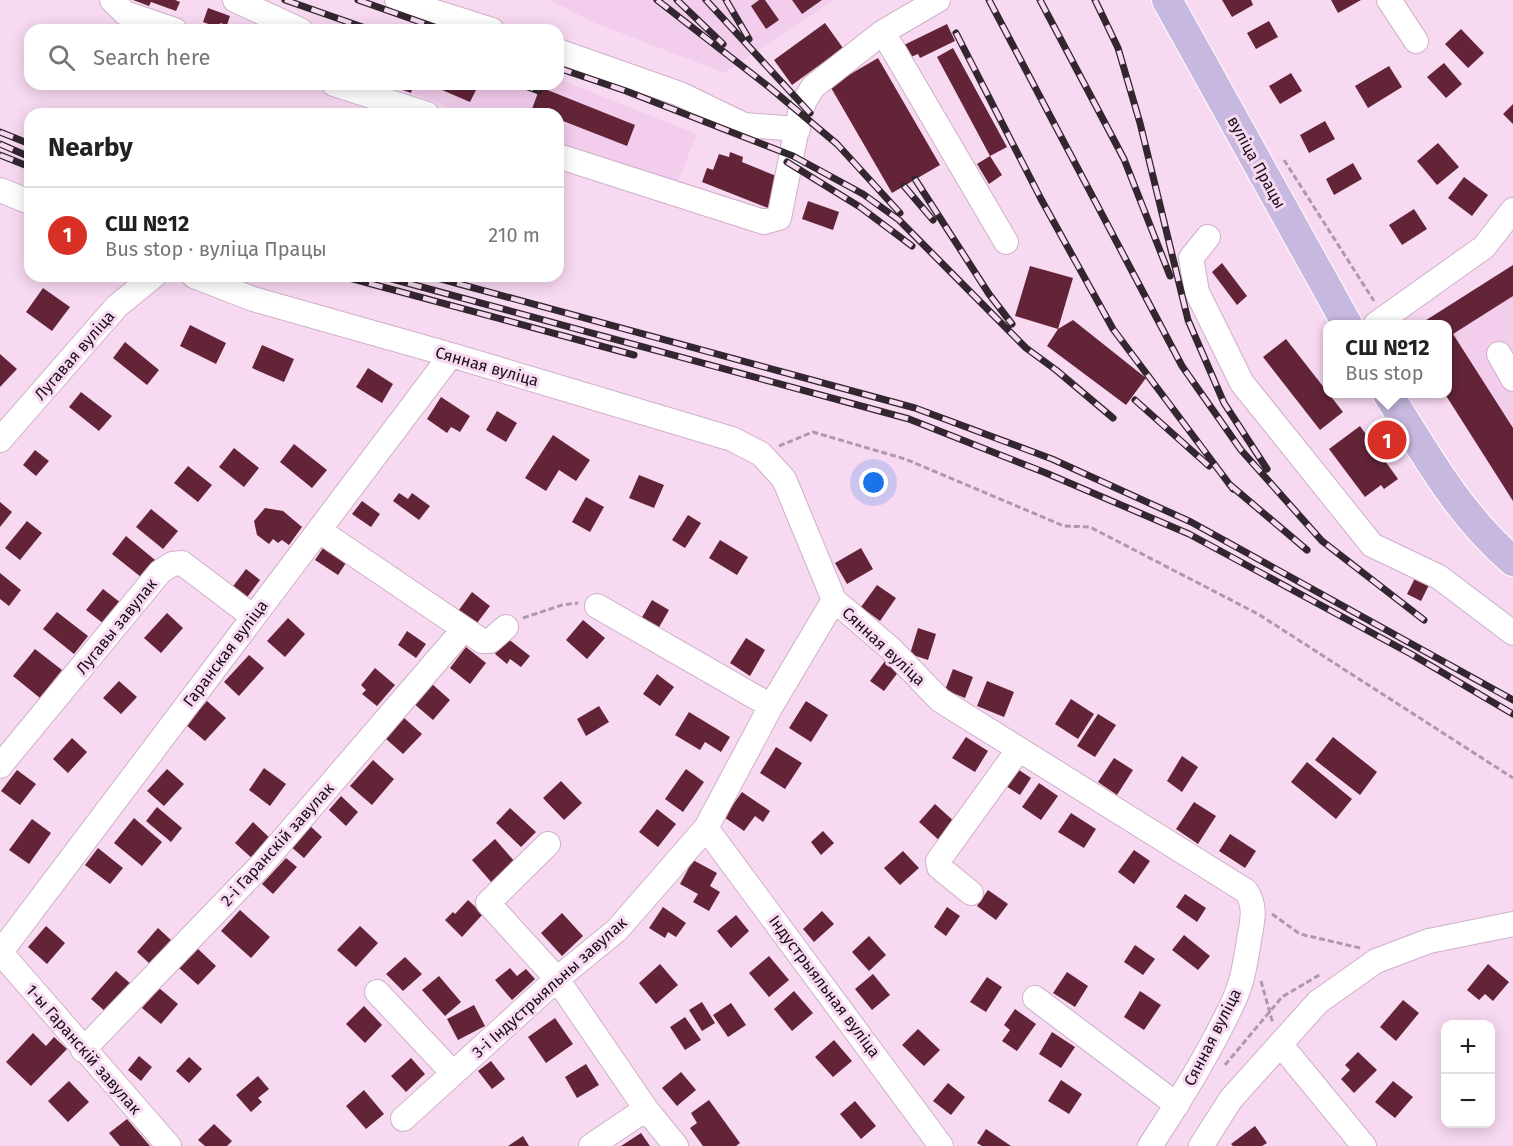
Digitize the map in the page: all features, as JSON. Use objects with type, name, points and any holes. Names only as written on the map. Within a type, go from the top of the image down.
[{"type":"main road","name":"вуліца Працы","points":[[1167,0],[1345,320]]},
{"type":"main road","points":[[1391,398],[1444,484],[1488,539],[1513,561]]},
{"type":"street","points":[[112,0],[125,13],[157,24]]},
{"type":"street","points":[[235,0],[287,24]]},
{"type":"street","points":[[397,0],[473,24]]},
{"type":"street","points":[[564,158],[764,222],[778,218],[805,100],[813,87],[883,32],[938,0]]},
{"type":"street","points":[[1389,0],[1416,41]]},
{"type":"street","points":[[883,32],[1006,242]]},
{"type":"street","points":[[564,53],[680,94],[744,125],[798,129]]},
{"type":"street","points":[[353,90],[408,108]]},
{"type":"street","points":[[0,190],[24,200]]},
{"type":"street","points":[[1381,320],[1484,247],[1513,210]]},
{"type":"street","points":[[1208,237],[1191,258],[1197,292],[1242,383],[1372,545],[1439,577],[1513,633]]},
{"type":"street","name":"Лугавая вуліца","points":[[0,440],[117,306],[147,282]]},
{"type":"street","name":"Сянная вуліца","points":[[209,282],[253,299],[732,439],[761,453],[784,479],[834,600],[890,648],[940,700],[1246,891],[1252,900],[1254,913],[1244,971],[1235,997],[1177,1105],[1150,1146]]},
{"type":"street","points":[[1499,354],[1513,379]]},
{"type":"street","name":"Гаранская вуліца","points":[[0,952],[451,355]]},
{"type":"street","points":[[320,531],[463,630],[486,642],[506,627]]},
{"type":"street","name":"Лугавы завулак","points":[[0,766],[160,572],[172,564],[182,564],[252,616]]},
{"type":"street","name":"3-і Індустрыяльны завулак","points":[[403,1119],[557,979],[617,930],[706,828],[771,706],[834,600]]},
{"type":"street","points":[[597,606],[771,706]]},
{"type":"street","name":"2-і Гаранскій завулак","points":[[83,1050],[263,863],[463,630]]},
{"type":"street","points":[[971,893],[939,867],[938,861],[1019,749]]},
{"type":"street","name":"Індустрыяльная вуліца","points":[[706,828],[941,1146]]},
{"type":"street","points":[[548,844],[488,903],[557,979],[646,1109],[676,1146]]},
{"type":"street","points":[[1201,1146],[1231,1099],[1318,1002],[1376,961],[1429,942],[1513,924]]},
{"type":"street","name":"1-ы Гаранскій завулак","points":[[0,952],[169,1146]]},
{"type":"street","points":[[377,992],[453,1073]]},
{"type":"street","points":[[1035,998],[1177,1105]]},
{"type":"street","points":[[1281,1045],[1364,1146]]},
{"type":"street","points":[[591,1146],[646,1109]]},
{"type":"path","points":[[1284,159],[1379,320]]},
{"type":"path","points":[[761,453],[813,432],[905,459],[1064,526],[1090,527],[1258,614],[1513,778]]},
{"type":"path","points":[[506,627],[562,605],[582,603],[597,606]]},
{"type":"path","points":[[1252,900],[1300,934],[1364,948]]},
{"type":"path","points":[[1223,1067],[1269,1012],[1292,989],[1322,974]]},
{"type":"path","points":[[1261,980],[1281,1045]]},
{"type":"shaded area","points":[[550,0],[834,0],[724,73],[595,23]]},
{"type":"shaded area","points":[[564,81],[697,134],[676,186],[564,149],[564,108],[451,108],[402,90],[564,90]]},
{"type":"shaded area","points":[[1513,265],[1513,501],[1448,398],[1452,398],[1452,320],[1426,320]]},
{"type":"building","points":[[133,0],[180,2],[176,11],[151,2],[149,6]]},
{"type":"building","points":[[759,0],[765,0],[779,20],[766,29],[751,6]]},
{"type":"building","points":[[792,0],[822,0],[802,14]]},
{"type":"building","points":[[1222,0],[1251,0],[1253,5],[1232,17]]},
{"type":"building","points":[[1331,0],[1361,0],[1338,13]]},
{"type":"building","points":[[208,8],[230,16],[227,24],[203,22]]},
{"type":"building","points":[[1269,21],[1278,37],[1256,49],[1247,33]]},
{"type":"building","points":[[825,23],[843,48],[792,85],[774,60]]},
{"type":"building","points":[[947,24],[955,41],[920,58],[918,54],[911,57],[904,45]]},
{"type":"building","points":[[1461,29],[1484,53],[1468,68],[1445,44]]},
{"type":"building","points":[[953,48],[1007,147],[990,156],[937,57]]},
{"type":"building","points":[[878,58],[940,165],[892,193],[830,86]]},
{"type":"building","points":[[1444,63],[1462,84],[1446,98],[1427,77]]},
{"type":"building","points":[[1389,66],[1402,87],[1368,108],[1355,86]]},
{"type":"building","points":[[1291,73],[1302,91],[1280,104],[1269,86]]},
{"type":"building","points":[[442,90],[476,90],[470,102]]},
{"type":"building","points":[[539,90],[548,90],[635,125],[627,146],[564,121],[564,108],[532,108]]},
{"type":"building","points":[[1513,104],[1513,124],[1503,114]]},
{"type":"building","points":[[1325,121],[1335,139],[1309,153],[1300,135]]},
{"type":"building","points":[[1438,143],[1459,167],[1437,185],[1417,161]]},
{"type":"building","points":[[730,152],[743,157],[742,162],[781,178],[768,208],[702,182],[707,168],[713,170],[719,154],[729,157]]},
{"type":"building","points":[[990,156],[1002,175],[989,184],[977,164]]},
{"type":"building","points":[[1353,163],[1362,179],[1334,195],[1326,179]]},
{"type":"building","points":[[1464,177],[1488,195],[1472,216],[1448,198]]},
{"type":"building","points":[[808,201],[839,212],[833,230],[802,219]]},
{"type":"building","points":[[1414,209],[1427,229],[1402,245],[1389,225]]},
{"type":"building","points":[[1222,263],[1247,296],[1237,305],[1212,272]]},
{"type":"building","points":[[1513,265],[1513,296],[1453,334],[1513,428],[1513,501],[1448,398],[1452,398],[1452,320],[1426,320]]},
{"type":"building","points":[[1030,266],[1073,278],[1058,329],[1015,316]]},
{"type":"building","points":[[43,288],[70,307],[52,331],[26,312]]},
{"type":"building","points":[[1073,320],[1146,378],[1126,405],[1047,346],[1058,329]]},
{"type":"building","points":[[190,325],[226,343],[216,364],[180,346]]},
{"type":"building","points":[[1286,339],[1323,386],[1323,398],[1332,398],[1343,412],[1320,430],[1263,357]]},
{"type":"building","points":[[125,342],[159,370],[147,385],[113,358]]},
{"type":"building","points":[[262,345],[294,359],[284,382],[252,368]]},
{"type":"building","points":[[0,354],[17,369],[0,387]]},
{"type":"building","points":[[368,368],[393,384],[382,403],[356,387]]},
{"type":"building","points":[[81,392],[112,416],[99,431],[69,407]]},
{"type":"building","points":[[441,397],[470,416],[460,432],[451,427],[447,433],[427,419]]},
{"type":"building","points":[[497,411],[517,423],[506,442],[486,430]]},
{"type":"building","points":[[1360,426],[1398,479],[1384,489],[1381,485],[1365,497],[1329,449]]},
{"type":"building","points":[[553,435],[590,460],[576,481],[559,470],[546,491],[525,478]]},
{"type":"building","points":[[294,444],[327,470],[312,488],[280,462]]},
{"type":"building","points":[[234,448],[259,468],[244,487],[219,467]]},
{"type":"building","points":[[35,450],[49,461],[36,476],[23,465]]},
{"type":"building","points":[[188,466],[212,485],[198,502],[174,483]]},
{"type":"building","points":[[639,475],[664,485],[654,508],[629,498]]},
{"type":"building","points":[[399,493],[408,499],[412,493],[430,506],[419,520],[393,501]]},
{"type":"building","points":[[586,497],[604,507],[590,532],[572,522]]},
{"type":"building","points":[[362,501],[380,514],[371,527],[352,514]]},
{"type":"building","points":[[0,502],[12,512],[0,527]]},
{"type":"building","points":[[265,508],[283,511],[302,527],[289,545],[282,540],[278,543],[273,539],[269,544],[257,535],[254,521]]},
{"type":"building","points":[[151,509],[178,531],[163,549],[136,527]]},
{"type":"building","points":[[688,515],[701,523],[685,548],[672,540]]},
{"type":"building","points":[[27,521],[42,533],[20,560],[5,548]]},
{"type":"building","points":[[126,536],[155,560],[141,577],[112,554]]},
{"type":"building","points":[[720,540],[748,557],[737,575],[709,558]]},
{"type":"building","points":[[323,548],[346,563],[338,575],[315,560]]},
{"type":"building","points":[[861,548],[873,569],[847,584],[835,563]]},
{"type":"building","points":[[246,569],[260,580],[245,600],[231,589]]},
{"type":"building","points":[[0,573],[21,590],[9,606],[0,599]]},
{"type":"building","points":[[1416,576],[1430,583],[1421,601],[1407,594]]},
{"type":"building","points":[[877,585],[896,598],[880,621],[861,607]]},
{"type":"building","points":[[103,589],[121,603],[104,624],[86,610]]},
{"type":"building","points":[[472,592],[490,606],[474,627],[456,614]]},
{"type":"building","points":[[652,600],[669,610],[658,629],[641,619]]},
{"type":"building","points":[[57,612],[88,636],[74,654],[43,629]]},
{"type":"building","points":[[167,613],[183,628],[161,653],[144,638]]},
{"type":"building","points":[[288,618],[305,634],[285,657],[267,641]]},
{"type":"building","points":[[583,620],[605,638],[587,659],[566,640]]},
{"type":"building","points":[[918,628],[936,634],[928,660],[910,654]]},
{"type":"building","points":[[407,631],[426,644],[416,658],[398,645]]},
{"type":"building","points":[[507,638],[530,656],[521,667],[510,659],[507,664],[495,654]]},
{"type":"building","points":[[746,638],[765,650],[750,676],[730,663]]},
{"type":"building","points":[[466,647],[486,663],[470,684],[450,668]]},
{"type":"building","points":[[35,649],[62,670],[40,698],[13,676]]},
{"type":"building","points":[[249,655],[264,668],[239,696],[224,682]]},
{"type":"building","points":[[885,661],[899,671],[884,691],[870,681]]},
{"type":"building","points":[[375,668],[395,685],[377,706],[362,694],[366,690],[361,685]]},
{"type":"building","points":[[953,669],[973,677],[965,698],[945,690]]},
{"type":"building","points":[[657,674],[674,687],[660,706],[643,694]]},
{"type":"building","points":[[119,681],[137,697],[121,714],[103,698]]},
{"type":"building","points":[[987,681],[1014,692],[1004,717],[977,706]]},
{"type":"building","points":[[431,683],[450,700],[433,720],[413,703]]},
{"type":"building","points":[[1071,699],[1094,714],[1078,739],[1055,724]]},
{"type":"building","points":[[207,701],[226,718],[205,741],[186,725]]},
{"type":"building","points":[[806,701],[828,715],[811,742],[789,728]]},
{"type":"building","points":[[599,706],[609,722],[586,736],[577,719]]},
{"type":"building","points":[[689,712],[730,737],[721,752],[705,742],[700,750],[675,735]]},
{"type":"building","points":[[1098,714],[1116,725],[1095,757],[1077,746]]},
{"type":"building","points":[[403,717],[422,734],[403,754],[385,738]]},
{"type":"building","points":[[966,737],[988,751],[975,772],[952,758]]},
{"type":"building","points":[[1333,737],[1377,772],[1360,795],[1315,760]]},
{"type":"building","points":[[72,738],[87,752],[68,773],[53,759]]},
{"type":"building","points":[[776,747],[802,763],[785,789],[760,773]]},
{"type":"building","points":[[1182,756],[1198,767],[1182,792],[1167,781]]},
{"type":"building","points":[[1114,758],[1133,770],[1117,795],[1098,782]]},
{"type":"building","points":[[373,760],[394,779],[372,805],[350,786]]},
{"type":"building","points":[[1307,762],[1352,799],[1336,819],[1291,782]]},
{"type":"building","points":[[1013,766],[1031,778],[1020,795],[1001,783]]},
{"type":"building","points":[[264,768],[286,784],[270,806],[249,790]]},
{"type":"building","points":[[167,769],[184,784],[164,806],[147,791]]},
{"type":"building","points":[[686,769],[704,782],[683,812],[665,799]]},
{"type":"building","points":[[17,770],[36,784],[20,805],[1,791]]},
{"type":"building","points":[[561,781],[582,803],[564,820],[543,798]]},
{"type":"building","points":[[1039,783],[1058,796],[1041,820],[1022,807]]},
{"type":"building","points":[[742,792],[770,811],[763,822],[755,816],[744,831],[724,817]]},
{"type":"building","points":[[341,796],[358,812],[346,826],[329,810]]},
{"type":"building","points":[[1194,802],[1216,816],[1198,844],[1176,829]]},
{"type":"building","points":[[935,804],[957,824],[941,842],[919,822]]},
{"type":"building","points":[[157,807],[182,828],[171,842],[146,821]]},
{"type":"building","points":[[510,808],[536,832],[521,847],[496,823]]},
{"type":"building","points":[[657,809],[676,824],[658,847],[639,832]]},
{"type":"building","points":[[1071,813],[1096,829],[1084,848],[1058,832]]},
{"type":"building","points":[[134,818],[162,842],[142,866],[114,843]]},
{"type":"building","points":[[32,819],[51,833],[29,864],[9,850]]},
{"type":"building","points":[[253,822],[272,840],[254,860],[235,843]]},
{"type":"building","points":[[308,824],[322,837],[304,858],[289,845]]},
{"type":"building","points":[[823,831],[834,843],[821,855],[811,842]]},
{"type":"building","points":[[1230,834],[1256,851],[1245,868],[1219,851]]},
{"type":"building","points":[[495,839],[515,862],[492,883],[472,860]]},
{"type":"building","points":[[98,848],[123,868],[110,884],[85,865]]},
{"type":"building","points":[[1134,850],[1150,861],[1134,884],[1118,872]]},
{"type":"building","points":[[903,851],[919,868],[900,885],[884,868]]},
{"type":"building","points":[[286,858],[297,867],[273,894],[262,884]]},
{"type":"building","points":[[693,860],[717,873],[710,886],[720,892],[709,911],[693,902],[698,894],[680,884]]},
{"type":"building","points":[[988,890],[1008,904],[996,920],[977,906]]},
{"type":"building","points":[[1185,894],[1206,908],[1197,922],[1176,907]]},
{"type":"building","points":[[468,900],[483,914],[462,937],[445,920],[453,912],[455,914]]},
{"type":"building","points":[[663,907],[686,923],[676,937],[668,932],[665,938],[649,928]]},
{"type":"building","points":[[947,907],[960,916],[946,936],[934,927]]},
{"type":"building","points":[[240,910],[270,937],[251,958],[221,931]]},
{"type":"building","points":[[822,911],[834,924],[814,942],[803,929]]},
{"type":"building","points":[[562,913],[583,936],[562,956],[541,933]]},
{"type":"building","points":[[736,915],[749,931],[731,948],[717,931]]},
{"type":"building","points":[[46,926],[65,943],[47,964],[28,947]]},
{"type":"building","points":[[360,926],[378,943],[356,967],[337,950]]},
{"type":"building","points":[[158,928],[171,940],[150,964],[137,952]]},
{"type":"building","points":[[1184,935],[1210,956],[1198,970],[1172,950]]},
{"type":"building","points":[[869,936],[886,955],[869,971],[852,952]]},
{"type":"building","points":[[1135,945],[1155,959],[1143,975],[1124,962]]},
{"type":"building","points":[[197,948],[216,966],[198,985],[179,968]]},
{"type":"building","points":[[769,956],[789,980],[769,997],[749,973]]},
{"type":"building","points":[[405,957],[422,974],[403,991],[386,974]]},
{"type":"building","points":[[660,964],[678,985],[656,1004],[639,983]]},
{"type":"building","points":[[1488,964],[1509,982],[1493,1001],[1485,994],[1479,1000],[1467,990]]},
{"type":"building","points":[[510,968],[517,976],[526,969],[535,979],[512,1000],[495,980]]},
{"type":"building","points":[[116,971],[131,984],[106,1012],[91,999]]},
{"type":"building","points":[[1067,972],[1088,986],[1075,1007],[1053,993]]},
{"type":"building","points":[[873,974],[890,995],[872,1010],[855,989]]},
{"type":"building","points":[[439,976],[461,1002],[445,1016],[422,990]]},
{"type":"building","points":[[987,977],[1002,987],[986,1012],[970,1002]]},
{"type":"building","points":[[159,988],[178,1004],[161,1024],[142,1008]]},
{"type":"building","points":[[794,991],[813,1013],[792,1031],[774,1009]]},
{"type":"building","points":[[1140,991],[1161,1005],[1144,1030],[1124,1017]]},
{"type":"building","points":[[1403,1000],[1419,1013],[1396,1041],[1380,1027]]},
{"type":"building","points":[[702,1002],[715,1023],[702,1031],[689,1010]]},
{"type":"building","points":[[731,1003],[746,1025],[728,1037],[713,1015]]},
{"type":"building","points":[[474,1005],[485,1026],[458,1040],[447,1019]]},
{"type":"building","points":[[364,1006],[382,1025],[365,1043],[346,1024]]},
{"type":"building","points":[[1015,1009],[1036,1024],[1017,1051],[1002,1041],[1010,1030],[1004,1025]]},
{"type":"building","points":[[685,1017],[701,1040],[685,1050],[670,1027]]},
{"type":"building","points":[[555,1018],[573,1044],[546,1063],[528,1037]]},
{"type":"building","points":[[918,1029],[940,1050],[924,1066],[902,1045]]},
{"type":"building","points":[[1052,1032],[1075,1047],[1061,1068],[1039,1054]]},
{"type":"building","points":[[33,1033],[46,1046],[54,1037],[67,1049],[31,1086],[6,1062]]},
{"type":"building","points":[[834,1040],[852,1061],[833,1077],[815,1057]]},
{"type":"building","points":[[1358,1052],[1377,1070],[1354,1093],[1341,1079],[1350,1070],[1345,1065]]},
{"type":"building","points":[[139,1056],[152,1067],[141,1081],[128,1070]]},
{"type":"building","points":[[189,1057],[202,1069],[189,1083],[176,1071]]},
{"type":"building","points":[[411,1058],[425,1074],[406,1092],[391,1076]]},
{"type":"building","points":[[491,1061],[505,1079],[492,1089],[478,1071]]},
{"type":"building","points":[[586,1064],[599,1085],[577,1098],[565,1077]]},
{"type":"building","points":[[681,1072],[696,1090],[677,1106],[662,1088]]},
{"type":"building","points":[[258,1076],[269,1089],[258,1098],[262,1102],[251,1112],[236,1095]]},
{"type":"building","points":[[1061,1080],[1082,1094],[1069,1114],[1048,1101]]},
{"type":"building","points":[[69,1081],[89,1102],[68,1122],[48,1101]]},
{"type":"building","points":[[1393,1081],[1413,1097],[1395,1118],[1375,1102]]},
{"type":"building","points":[[948,1083],[965,1097],[951,1115],[933,1101]]},
{"type":"building","points":[[364,1090],[384,1114],[366,1129],[346,1106]]},
{"type":"building","points":[[709,1100],[740,1143],[736,1146],[703,1146],[690,1128],[697,1123],[691,1113]]},
{"type":"building","points":[[855,1101],[876,1126],[861,1139],[840,1114]]},
{"type":"building","points":[[127,1119],[150,1146],[120,1146],[109,1133]]},
{"type":"building","points":[[214,1124],[232,1141],[227,1146],[205,1146],[198,1140]]},
{"type":"building","points":[[1255,1126],[1267,1143],[1262,1146],[1233,1146],[1231,1144]]},
{"type":"building","points":[[986,1129],[1011,1146],[982,1146],[977,1143]]},
{"type":"building","points":[[641,1133],[650,1146],[621,1146]]},
{"type":"building","points":[[523,1136],[529,1146],[508,1146]]},
{"type":"railway","points":[[285,0],[354,24]]},
{"type":"railway","points":[[358,0],[426,24]]},
{"type":"railway","points":[[657,0],[769,87],[837,144],[900,213]]},
{"type":"railway","points":[[677,0],[723,44]]},
{"type":"railway","points":[[706,0],[810,113]]},
{"type":"railway","points":[[726,0],[749,39]]},
{"type":"railway","points":[[989,0],[1182,366],[1241,450],[1322,541],[1424,620]]},
{"type":"railway","points":[[1040,0],[1124,159],[1170,276]]},
{"type":"railway","points":[[1095,0],[1118,48],[1140,123],[1188,320],[1224,403],[1267,469]]},
{"type":"railway","points":[[956,33],[1041,199],[1113,329],[1233,489]]},
{"type":"railway","points":[[564,70],[626,91],[793,156],[863,194],[899,220],[1026,348],[1113,418]]},
{"type":"railway","points":[[0,132],[24,142]]},
{"type":"railway","points":[[0,144],[24,154]]},
{"type":"railway","points":[[0,155],[24,165]]},
{"type":"railway","points":[[787,162],[860,207],[912,246]]},
{"type":"railway","points":[[915,179],[989,294],[1012,324]]},
{"type":"railway","points":[[904,186],[933,220]]},
{"type":"railway","points":[[364,282],[634,355]]},
{"type":"railway","points":[[403,282],[909,419],[1046,473],[1189,534],[1411,654],[1513,714]]},
{"type":"railway","points":[[452,282],[915,408],[1052,459],[1191,522],[1513,700]]},
{"type":"railway","points":[[1135,400],[1209,466]]},
{"type":"railway","points":[[1229,484],[1307,550]]},
{"type":"place","name":"СШ №12","points":[[1387,440]]}]
